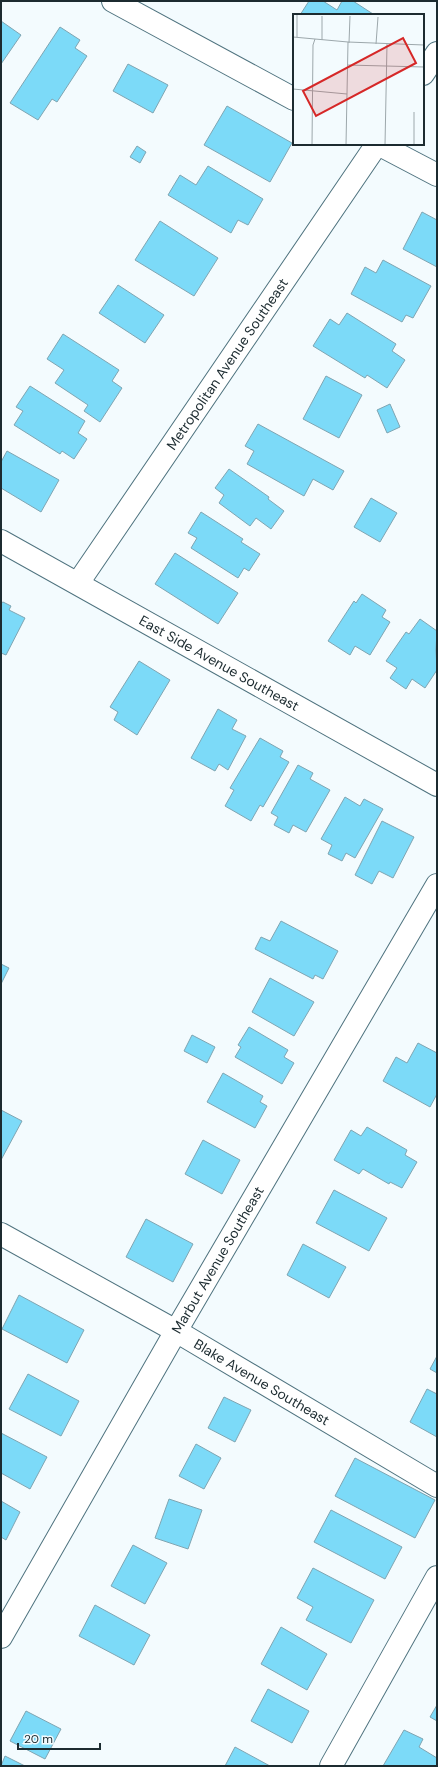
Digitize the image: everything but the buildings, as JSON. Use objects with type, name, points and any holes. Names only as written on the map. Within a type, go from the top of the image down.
[{"type":"street","points":[[113,1],[293,97]]},
{"type":"street","points":[[424,72],[437,53]]},
{"type":"street","name":"Metropolitan Avenue Southeast","points":[[78,583],[377,145]]},
{"type":"street","points":[[380,145],[437,175]]},
{"type":"street","name":"East Side Avenue Southeast","points":[[1,540],[437,785]]},
{"type":"street","name":"Marbut Avenue Southeast","points":[[1,1636],[176,1331],[437,885]]},
{"type":"street","name":"Blake Avenue Southeast","points":[[1,1234],[176,1331],[437,1486]]},
{"type":"street","points":[[330,1766],[437,1577]]}]
